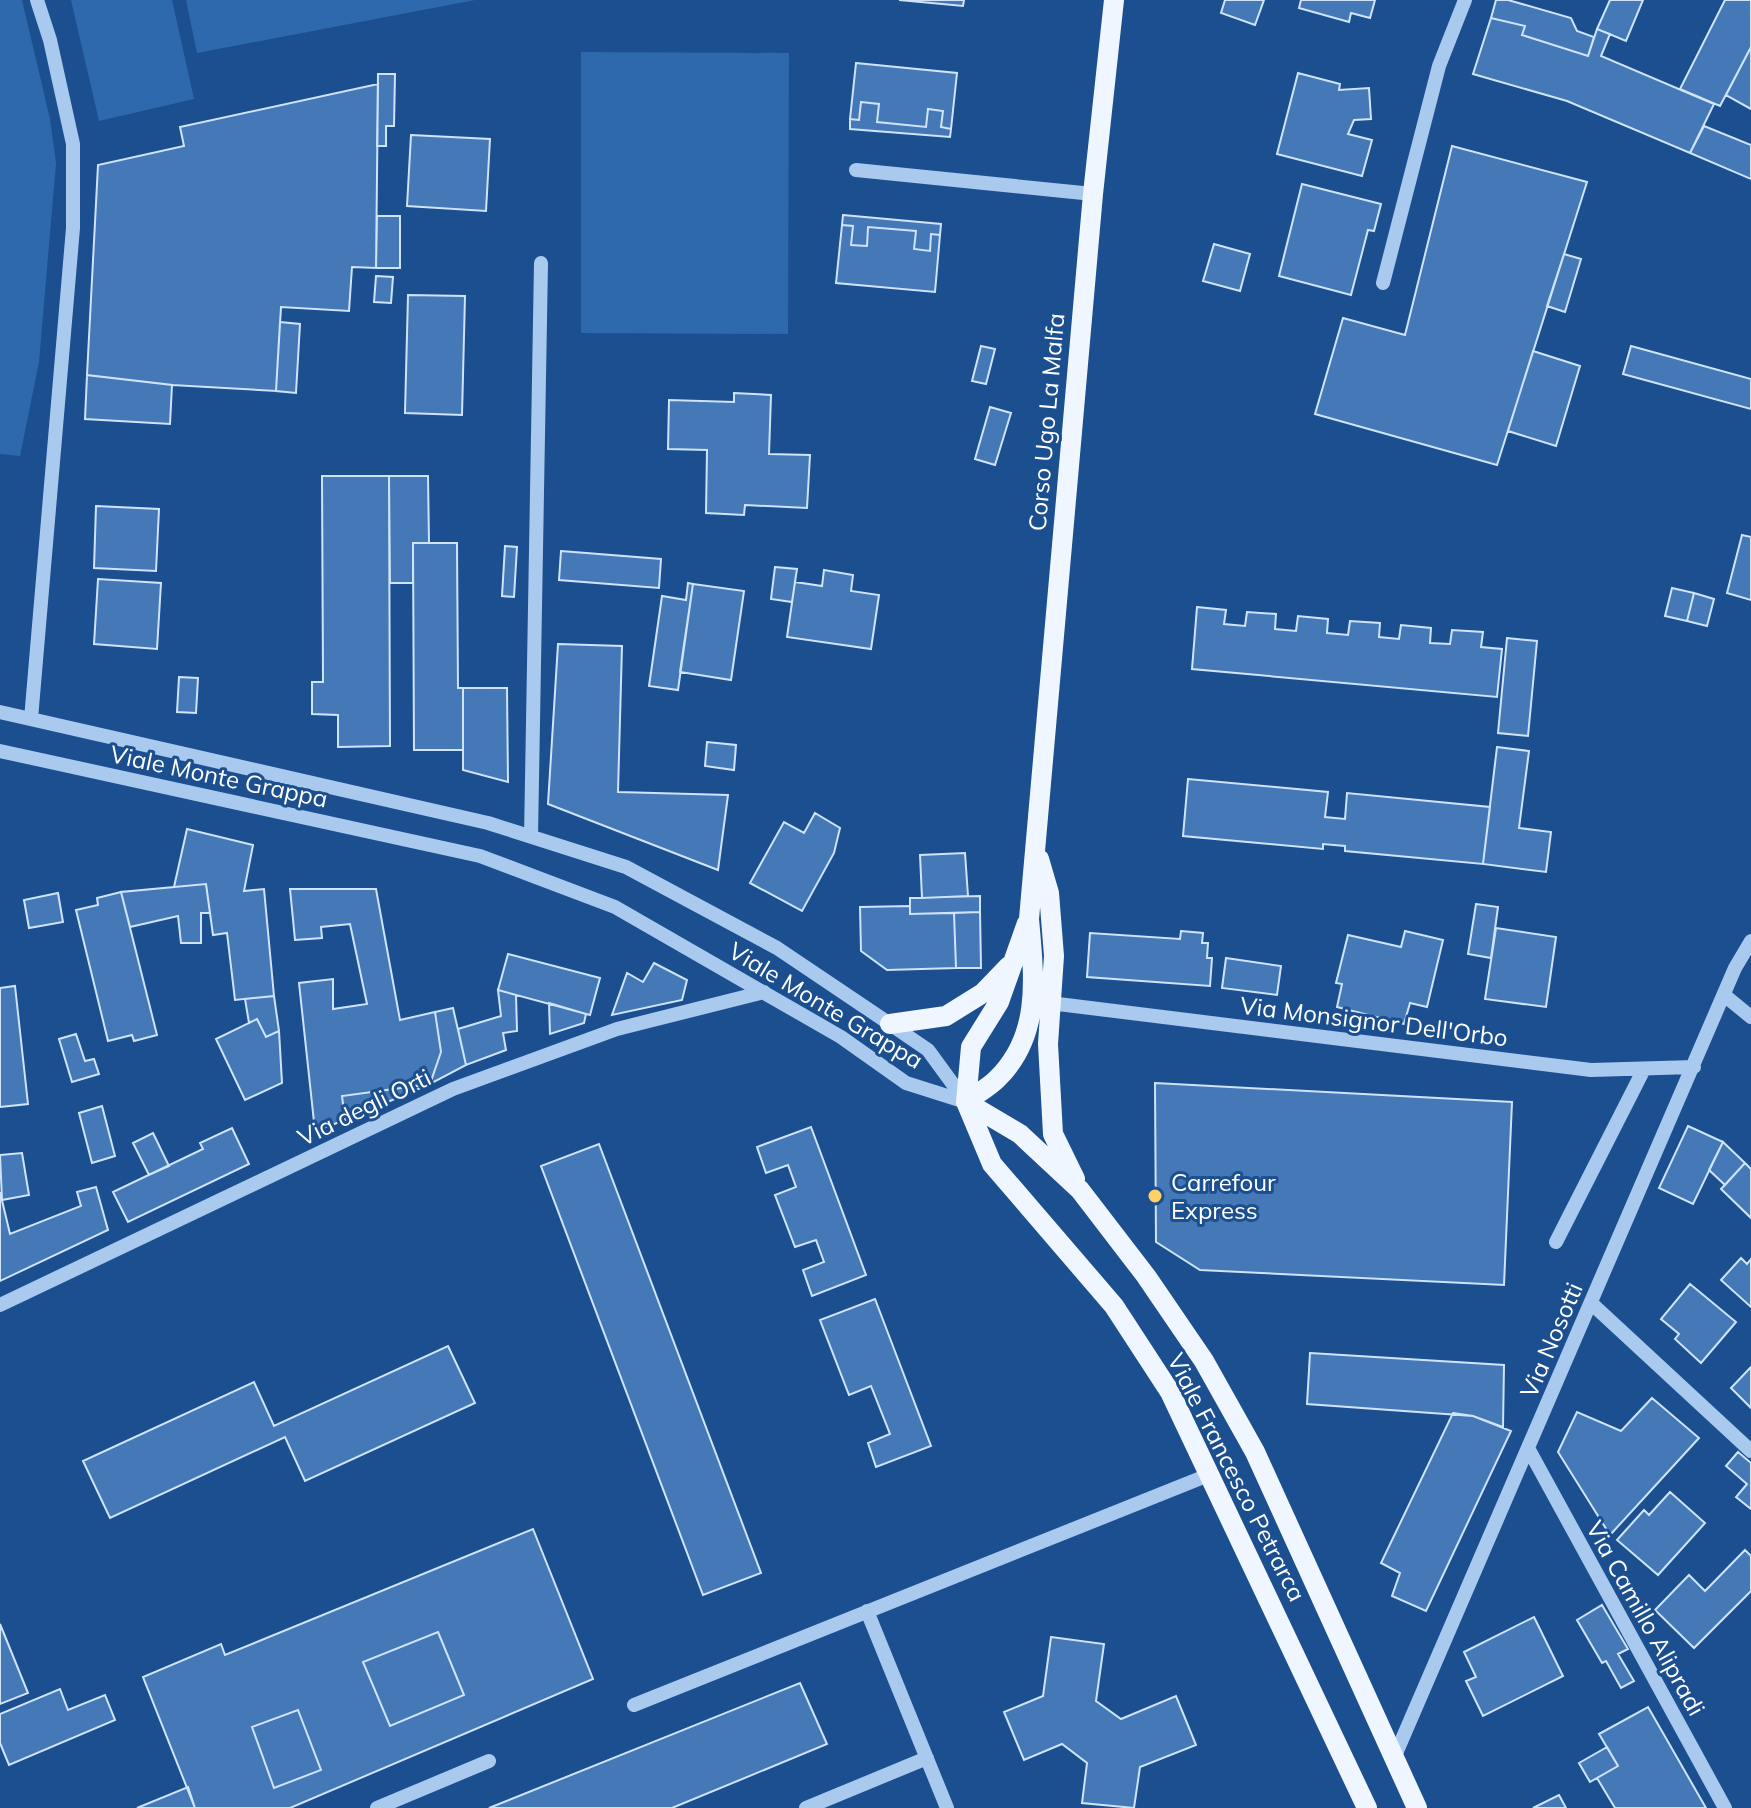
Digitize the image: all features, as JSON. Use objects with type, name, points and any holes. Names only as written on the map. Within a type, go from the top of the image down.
[{"type":"main road","name":"Corso Ugo La Malfa","points":[[966,1102],[996,1080],[1019,1052],[1035,985],[1029,919],[1093,194],[1114,0]]},
{"type":"main road","name":"Corso Ugo La Malfa","points":[[1036,848],[1049,893],[1054,956],[1048,1044],[1053,1134],[1080,1190]]},
{"type":"main road","name":"Corso Ugo La Malfa","points":[[966,1102],[971,1047],[999,1002],[1029,919]]},
{"type":"main road","name":"Corso Ugo La Malfa","points":[[890,1024],[946,1016],[983,993],[1012,963]]},
{"type":"main road","name":"Viale Francesco Petrarca","points":[[966,1102],[1020,1134],[1080,1190],[1146,1276],[1204,1361],[1255,1452],[1417,1808]]},
{"type":"main road","name":"Viale Francesco Petrarca","points":[[966,1102],[992,1164],[1114,1306],[1170,1392],[1367,1808]]},
{"type":"street","points":[[31,719],[73,228],[73,144],[50,40],[37,0]]},
{"type":"street","points":[[1383,283],[1439,66],[1465,0]]},
{"type":"street","points":[[856,170],[1093,194]]},
{"type":"street","points":[[531,837],[541,263]]},
{"type":"street","name":"Viale Monte Grappa","points":[[0,712],[488,823],[626,867],[777,948],[928,1050],[966,1102]]},
{"type":"street","name":"Viale Monte Grappa","points":[[0,751],[480,856],[615,907],[841,1037],[906,1083],[966,1102]]},
{"type":"street","name":"Via Nosotti","points":[[1394,1758],[1724,995],[1751,941]]},
{"type":"street","name":"Via degli Orti","points":[[0,1305],[453,1089],[617,1029],[764,992]]},
{"type":"street","points":[[1724,995],[1751,1017]]},
{"type":"street","name":"Via Monsignor Dell'Orbo","points":[[1050,1003],[1591,1070],[1694,1067]]},
{"type":"street","points":[[1556,1242],[1644,1069]]},
{"type":"street","points":[[1591,1303],[1751,1451]]},
{"type":"street","name":"Via Camillo Alipradi","points":[[1528,1448],[1725,1808]]},
{"type":"street","points":[[634,1705],[1211,1474]]},
{"type":"street","points":[[867,1611],[947,1808]]},
{"type":"street","points":[[806,1808],[927,1758]]},
{"type":"street","points":[[377,1808],[489,1761]]},
{"type":"shaded area","points":[[0,0],[22,0],[50,119],[56,163],[39,362],[20,456],[0,454]]},
{"type":"shaded area","points":[[71,0],[172,0],[194,99],[99,121]]},
{"type":"shaded area","points":[[186,0],[475,0],[197,53]]},
{"type":"shaded area","points":[[581,52],[789,53],[788,334],[581,333]]},
{"type":"building","points":[[899,0],[964,0],[963,6]]},
{"type":"building","points":[[1225,0],[1264,0],[1255,25],[1221,13]]},
{"type":"building","points":[[1301,0],[1375,0],[1370,18],[1351,13],[1349,22],[1299,8]]},
{"type":"building","points":[[1496,0],[1508,0],[1571,18],[1577,31],[1594,37],[1588,56],[1522,35],[1525,26],[1491,18]]},
{"type":"building","points":[[1610,0],[1643,0],[1626,41],[1597,29]]},
{"type":"building","points":[[1725,0],[1751,0],[1751,47],[1720,106],[1680,89]]},
{"type":"building","points":[[1491,18],[1525,26],[1522,35],[1588,56],[1597,29],[1610,34],[1601,56],[1714,104],[1690,153],[1567,101],[1473,74]]},
{"type":"building","points":[[1751,47],[1751,109],[1726,95]]},
{"type":"building","points":[[856,63],[957,73],[951,129],[941,127],[943,111],[928,109],[926,127],[877,122],[879,104],[861,102],[859,120],[850,119]]},
{"type":"building","points":[[1298,73],[1340,84],[1339,90],[1369,88],[1371,119],[1354,120],[1348,134],[1372,140],[1362,176],[1277,154]]},
{"type":"building","points":[[378,74],[395,74],[394,126],[386,126],[386,146],[377,146]]},
{"type":"building","points":[[378,84],[376,268],[352,267],[349,311],[281,307],[276,391],[172,385],[87,375],[98,165],[184,146],[180,127]]},
{"type":"building","points":[[861,102],[879,104],[877,122],[926,127],[928,109],[943,111],[941,127],[951,129],[950,137],[850,129],[850,119],[859,120]]},
{"type":"building","points":[[1704,126],[1751,145],[1751,179],[1690,153]]},
{"type":"building","points":[[411,135],[490,139],[486,211],[407,206]]},
{"type":"building","points":[[1452,146],[1587,182],[1497,465],[1315,414],[1343,318],[1405,335]]},
{"type":"building","points":[[1302,184],[1381,204],[1374,231],[1368,230],[1351,295],[1279,276]]},
{"type":"building","points":[[843,215],[941,224],[940,235],[931,234],[930,251],[914,249],[916,231],[868,227],[867,246],[851,245],[853,226],[842,225]]},
{"type":"building","points":[[377,216],[400,216],[400,268],[376,268]]},
{"type":"building","points":[[842,225],[853,226],[851,245],[867,246],[868,227],[916,231],[914,249],[930,251],[931,234],[940,235],[935,292],[836,283]]},
{"type":"building","points":[[1214,244],[1250,254],[1240,291],[1203,281]]},
{"type":"building","points":[[1564,254],[1581,259],[1565,312],[1547,306]]},
{"type":"building","points":[[376,276],[393,277],[391,303],[374,302]]},
{"type":"building","points":[[408,295],[465,296],[462,415],[405,413]]},
{"type":"building","points":[[280,322],[300,324],[296,393],[276,391]]},
{"type":"building","points":[[981,346],[995,349],[986,384],[972,381]]},
{"type":"building","points":[[1631,346],[1751,379],[1751,409],[1623,374]]},
{"type":"building","points":[[1533,351],[1580,366],[1556,446],[1508,431]]},
{"type":"building","points":[[87,375],[172,385],[170,424],[85,419]]},
{"type":"building","points":[[734,393],[771,395],[769,454],[810,455],[807,508],[745,505],[744,515],[706,513],[707,450],[668,449],[669,400],[734,402]]},
{"type":"building","points":[[990,407],[1011,413],[995,465],[975,459]]},
{"type":"building","points":[[322,476],[389,476],[390,746],[338,747],[338,715],[312,714],[312,682],[323,682]]},
{"type":"building","points":[[389,476],[428,476],[429,543],[413,543],[413,583],[390,583]]},
{"type":"building","points":[[96,506],[159,509],[156,571],[94,568]]},
{"type":"building","points":[[1742,535],[1751,537],[1751,600],[1727,593]]},
{"type":"building","points":[[413,543],[457,543],[458,688],[463,688],[463,750],[414,750]]},
{"type":"building","points":[[505,546],[517,547],[514,597],[502,596]]},
{"type":"building","points":[[561,551],[661,559],[659,588],[559,580]]},
{"type":"building","points":[[775,567],[797,569],[792,602],[771,599]]},
{"type":"building","points":[[824,570],[853,575],[851,591],[879,595],[871,649],[787,637],[795,582],[822,586]]},
{"type":"building","points":[[98,579],[161,583],[157,649],[94,644]]},
{"type":"building","points":[[688,583],[693,584],[678,690],[649,686],[662,596],[686,600]]},
{"type":"building","points":[[693,584],[744,591],[731,680],[680,672]]},
{"type":"building","points":[[1672,588],[1694,593],[1687,621],[1665,616]]},
{"type":"building","points":[[1694,593],[1714,599],[1707,626],[1687,621]]},
{"type":"building","points":[[1197,607],[1226,610],[1224,624],[1245,626],[1247,612],[1276,614],[1275,629],[1296,631],[1298,616],[1328,619],[1327,633],[1348,635],[1350,621],[1380,623],[1379,637],[1399,639],[1401,625],[1431,628],[1430,643],[1450,644],[1452,630],[1483,632],[1481,647],[1502,649],[1497,697],[1192,669]]},
{"type":"building","points":[[1507,638],[1537,641],[1528,736],[1498,733]]},
{"type":"building","points":[[558,644],[622,646],[618,792],[728,795],[718,870],[548,804]]},
{"type":"building","points":[[179,677],[198,678],[196,713],[177,712]]},
{"type":"building","points":[[463,688],[507,688],[508,782],[463,770]]},
{"type":"building","points":[[707,742],[736,745],[734,770],[705,766]]},
{"type":"building","points":[[1497,747],[1529,751],[1519,828],[1551,832],[1546,872],[1483,864]]},
{"type":"building","points":[[1188,779],[1328,792],[1325,817],[1345,819],[1347,793],[1490,807],[1483,864],[1345,851],[1345,846],[1323,844],[1323,849],[1183,836]]},
{"type":"building","points":[[815,813],[840,828],[834,853],[802,911],[750,883],[784,822],[804,833]]},
{"type":"building","points":[[187,829],[253,845],[244,891],[264,889],[274,996],[235,1000],[227,933],[213,935],[206,884],[174,887]]},
{"type":"building","points":[[965,853],[968,896],[922,898],[920,855]]},
{"type":"building","points":[[206,884],[210,913],[201,913],[201,943],[181,943],[178,916],[130,927],[121,892]]},
{"type":"building","points":[[290,889],[376,889],[400,1020],[435,1012],[441,1052],[430,1084],[342,1096],[345,1120],[315,1131],[299,983],[333,979],[333,1009],[367,1004],[350,924],[321,927],[322,938],[295,940]]},
{"type":"building","points":[[121,892],[157,1035],[134,1041],[132,1035],[108,1041],[76,910],[98,905],[97,898]]},
{"type":"building","points":[[58,893],[63,922],[29,928],[24,900]]},
{"type":"building","points":[[980,896],[980,912],[910,914],[910,898]]},
{"type":"building","points":[[1476,904],[1498,907],[1491,958],[1468,954]]},
{"type":"building","points":[[910,906],[910,914],[954,913],[956,968],[887,970],[861,951],[860,907]]},
{"type":"building","points":[[980,912],[981,968],[956,968],[954,913]]},
{"type":"building","points":[[1496,928],[1556,937],[1546,1007],[1485,999]]},
{"type":"building","points":[[1181,931],[1203,933],[1202,943],[1208,943],[1207,958],[1212,958],[1210,986],[1087,977],[1090,933],[1180,939]]},
{"type":"building","points":[[1405,931],[1443,940],[1427,1007],[1410,1003],[1404,1024],[1337,1007],[1342,984],[1336,983],[1348,935],[1401,947]]},
{"type":"building","points":[[508,954],[600,978],[590,1015],[498,990]]},
{"type":"building","points":[[1226,958],[1281,966],[1277,995],[1222,988]]},
{"type":"building","points":[[654,963],[687,980],[682,1000],[612,1015],[627,973],[643,982]]},
{"type":"building","points":[[15,986],[28,1104],[0,1107],[0,988]]},
{"type":"building","points":[[498,990],[516,995],[517,1031],[503,1033],[506,1050],[466,1065],[458,1029],[501,1016]]},
{"type":"building","points":[[274,996],[279,1031],[266,1037],[257,1019],[249,1023],[245,999]]},
{"type":"building","points":[[549,1003],[586,1014],[584,1023],[550,1034]]},
{"type":"building","points":[[453,1008],[466,1065],[430,1084],[441,1052],[435,1012]]},
{"type":"building","points":[[257,1019],[266,1037],[279,1031],[282,1083],[245,1100],[216,1039]]},
{"type":"building","points":[[76,1034],[85,1061],[94,1059],[99,1074],[72,1082],[59,1039]]},
{"type":"building","points":[[1155,1083],[1512,1102],[1504,1285],[1200,1270],[1156,1242]]},
{"type":"building","points":[[430,1084],[345,1120],[342,1096]]},
{"type":"building","points":[[102,1106],[115,1156],[92,1163],[79,1113]]},
{"type":"building","points":[[1688,1126],[1723,1142],[1693,1204],[1659,1188]]},
{"type":"building","points":[[811,1127],[866,1275],[812,1296],[803,1270],[824,1262],[816,1240],[795,1247],[775,1195],[796,1187],[788,1165],[766,1173],[757,1147]]},
{"type":"building","points":[[232,1128],[249,1164],[128,1222],[113,1192],[203,1149],[200,1143]]},
{"type":"building","points":[[153,1133],[169,1166],[149,1175],[133,1143]]},
{"type":"building","points":[[1723,1142],[1745,1163],[1725,1185],[1709,1170]]},
{"type":"building","points":[[599,1144],[761,1573],[703,1595],[541,1166]]},
{"type":"building","points":[[22,1153],[29,1195],[2,1200],[0,1155]]},
{"type":"building","points":[[1745,1163],[1751,1169],[1751,1218],[1721,1189]]},
{"type":"building","points":[[96,1187],[108,1230],[0,1281],[0,1192],[10,1234],[81,1206],[77,1192]]},
{"type":"building","points":[[1741,1258],[1747,1264],[1751,1259],[1751,1307],[1721,1280]]},
{"type":"building","points":[[1690,1284],[1736,1322],[1701,1363],[1675,1339],[1679,1334],[1661,1319]]},
{"type":"building","points":[[875,1299],[931,1446],[876,1467],[868,1443],[890,1434],[871,1386],[849,1395],[820,1320]]},
{"type":"building","points":[[448,1346],[475,1403],[305,1481],[285,1437],[110,1518],[83,1461],[254,1382],[274,1426]]},
{"type":"building","points":[[1310,1353],[1504,1365],[1503,1427],[1473,1416],[1307,1404]]},
{"type":"building","points":[[1751,1367],[1751,1408],[1731,1388]]},
{"type":"building","points":[[1652,1398],[1699,1438],[1610,1535],[1558,1452],[1577,1412],[1621,1431]]},
{"type":"building","points":[[1453,1413],[1473,1416],[1511,1431],[1426,1611],[1392,1596],[1400,1573],[1381,1563]]},
{"type":"building","points":[[1738,1452],[1751,1463],[1751,1509],[1736,1497],[1747,1484],[1726,1466]]},
{"type":"building","points":[[1670,1492],[1705,1523],[1658,1575],[1617,1540],[1644,1510],[1649,1515]]},
{"type":"building","points":[[533,1529],[593,1679],[290,1808],[195,1808],[143,1677],[221,1644],[225,1655]]},
{"type":"building","points":[[1745,1550],[1751,1556],[1751,1591],[1694,1648],[1655,1610],[1689,1575],[1705,1591]]},
{"type":"building","points":[[1602,1605],[1628,1649],[1618,1654],[1634,1681],[1621,1688],[1577,1620]]},
{"type":"building","points":[[1534,1617],[1563,1676],[1483,1716],[1466,1681],[1476,1677],[1464,1652]]},
{"type":"building","points":[[0,1624],[28,1693],[0,1704]]},
{"type":"building","points":[[438,1632],[464,1695],[390,1726],[363,1662]]},
{"type":"building","points":[[1051,1637],[1104,1644],[1096,1701],[1121,1719],[1176,1696],[1196,1745],[1140,1767],[1134,1808],[1082,1803],[1087,1763],[1062,1744],[1024,1760],[1004,1712],[1043,1696]]},
{"type":"building","points":[[800,1683],[827,1744],[672,1808],[489,1808]]},
{"type":"building","points":[[60,1689],[68,1710],[105,1695],[115,1720],[9,1765],[0,1743],[0,1714]]},
{"type":"building","points":[[1648,1707],[1706,1808],[1615,1808],[1597,1778],[1618,1766],[1599,1734]]},
{"type":"building","points":[[298,1710],[321,1770],[274,1788],[252,1727]]},
{"type":"building","points":[[1607,1747],[1618,1766],[1590,1782],[1579,1763]]},
{"type":"building","points":[[188,1787],[195,1808],[137,1808]]},
{"type":"building","points":[[1559,1795],[1566,1808],[1533,1808]]},
{"type":"place","name":"Carrefour Express","points":[[1155,1196]]}]
